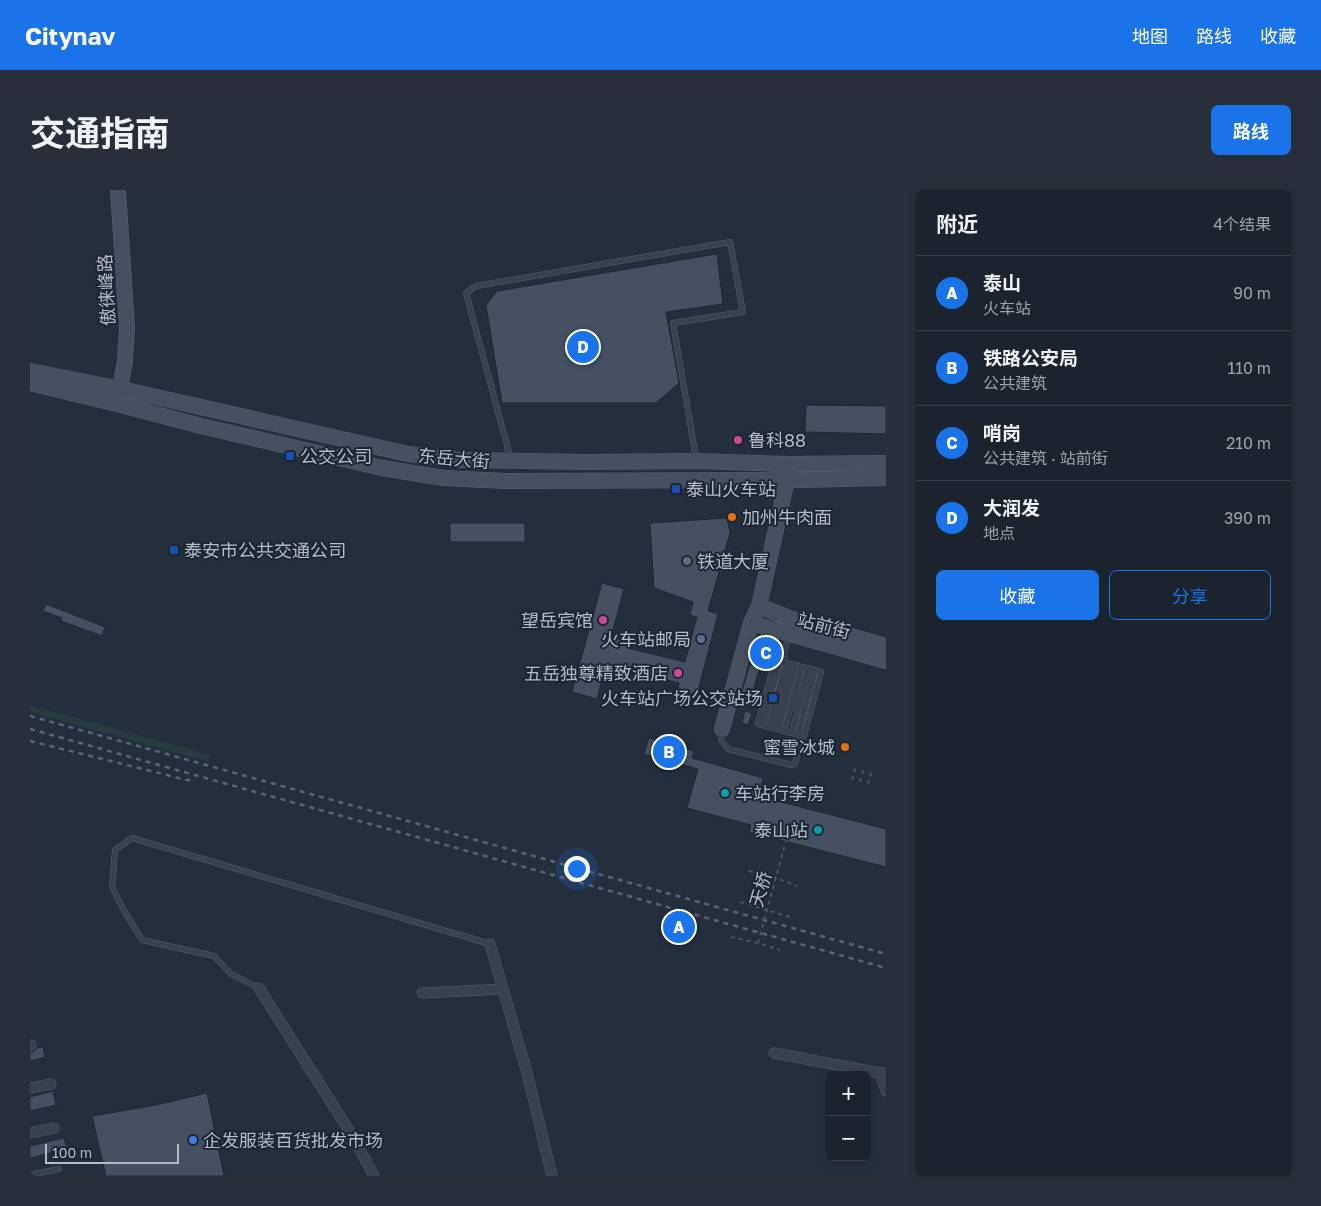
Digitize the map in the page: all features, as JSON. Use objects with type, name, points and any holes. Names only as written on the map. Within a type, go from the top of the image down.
[{"type":"main road","name":"傲徕峰路","points":[[118,190],[127,328],[125,361],[119,396]]},
{"type":"main road","name":"东岳大街","points":[[30,371],[119,396],[201,426],[373,466],[444,478],[506,481],[886,478]]},
{"type":"main road","name":"东岳大街","points":[[30,383],[119,396],[408,454],[459,460],[512,462],[697,461],[787,464],[886,463]]},
{"type":"main road","points":[[722,729],[752,623],[759,606],[786,480],[787,464]]},
{"type":"main road","name":"站前街","points":[[759,606],[792,618],[886,646]]},
{"type":"main road","name":"站前街","points":[[752,623],[886,661]]},
{"type":"street","points":[[490,944],[527,1073],[552,1176]]},
{"type":"street","points":[[259,988],[349,1131],[374,1176]]},
{"type":"street","points":[[422,993],[503,989]]},
{"type":"street","points":[[774,1053],[883,1073],[886,1091]]},
{"type":"street","points":[[30,1088],[50,1084]]},
{"type":"street","points":[[30,1133],[54,1128]]},
{"type":"lane","points":[[512,462],[466,293],[476,286],[730,242],[743,312],[673,323],[697,461]]},
{"type":"lane","points":[[722,729],[721,740],[728,750],[791,765],[795,764],[797,734],[788,634],[792,618]]},
{"type":"lane","points":[[775,660],[814,670],[797,734],[758,724],[775,660]]},
{"type":"lane","points":[[773,728],[792,664]]},
{"type":"lane","points":[[773,728],[792,664]]},
{"type":"lane","points":[[259,988],[231,974],[214,956],[142,940],[112,887],[115,850],[132,838],[490,944]]},
{"type":"lane","points":[[30,1176],[59,1169]]},
{"type":"path","points":[[852,780],[856,765]]},
{"type":"path","points":[[860,782],[864,767]]},
{"type":"path","points":[[868,784],[872,769]]},
{"type":"path","name":"天桥","points":[[758,943],[786,841]]},
{"type":"path","points":[[749,871],[797,886]]},
{"type":"path","points":[[740,902],[790,917]]},
{"type":"path","points":[[732,937],[780,950]]},
{"type":"green space","points":[[30,705],[211,755],[209,762],[30,712]]},
{"type":"building","points":[[717,254],[723,304],[666,312],[679,383],[656,403],[502,403],[486,305],[497,291]]},
{"type":"building","points":[[806,405],[886,406],[886,434],[805,432]]},
{"type":"building","points":[[727,518],[730,533],[708,611],[718,614],[697,695],[678,690],[679,683],[606,664],[597,699],[572,692],[602,583],[624,589],[611,637],[629,642],[628,648],[685,662],[697,617],[690,615],[693,602],[654,588],[650,523]]},
{"type":"building","points":[[450,523],[525,523],[525,542],[450,542]]},
{"type":"building","points":[[46,604],[105,627],[102,636],[61,621],[62,618],[43,611]]},
{"type":"building","points":[[764,645],[772,647],[769,660],[760,658]]},
{"type":"building","points":[[750,664],[760,667],[749,704],[739,701]]},
{"type":"building","points":[[745,711],[752,713],[748,725],[742,723]]},
{"type":"building","points":[[649,738],[694,751],[692,758],[763,778],[758,796],[886,829],[886,867],[749,832],[751,825],[687,808],[698,769],[644,754]]},
{"type":"building","points":[[43,1047],[45,1057],[30,1061],[30,1052]]},
{"type":"building","points":[[53,1091],[56,1105],[30,1111],[30,1097]]},
{"type":"building","points":[[207,1093],[224,1176],[106,1176],[92,1116],[156,1105]]},
{"type":"building","points":[[64,1138],[67,1149],[30,1158],[30,1146]]},
{"type":"railway","points":[[30,716],[886,954]]},
{"type":"railway","points":[[30,729],[886,968]]},
{"type":"railway","points":[[30,741],[195,782]]},
{"type":"place","name":"大润发","points":[[583,347]]},
{"type":"place","name":"鲁科88","points":[[738,440]]},
{"type":"place","name":"公交公司","points":[[290,456]]},
{"type":"place","name":"泰山火车站","points":[[676,489]]},
{"type":"place","name":"加州牛肉面","points":[[732,517]]},
{"type":"place","name":"泰安市公共交通公司","points":[[174,550]]},
{"type":"place","name":"铁道大厦","points":[[687,561]]},
{"type":"place","name":"望岳宾馆","points":[[603,620]]},
{"type":"place","name":"火车站邮局","points":[[701,639]]},
{"type":"place","name":"哨岗","points":[[766,653]]},
{"type":"place","name":"五岳独尊精致酒店","points":[[678,673]]},
{"type":"place","name":"火车站广场公交站场","points":[[773,698]]},
{"type":"place","name":"蜜雪冰城","points":[[845,747]]},
{"type":"place","name":"铁路公安局","points":[[669,752]]},
{"type":"place","name":"车站行李房","points":[[725,793]]},
{"type":"place","name":"泰山站","points":[[818,830]]},
{"type":"place","name":"泰山","points":[[679,927]]},
{"type":"place","name":"企发服装百货批发市场","points":[[193,1140]]}]
